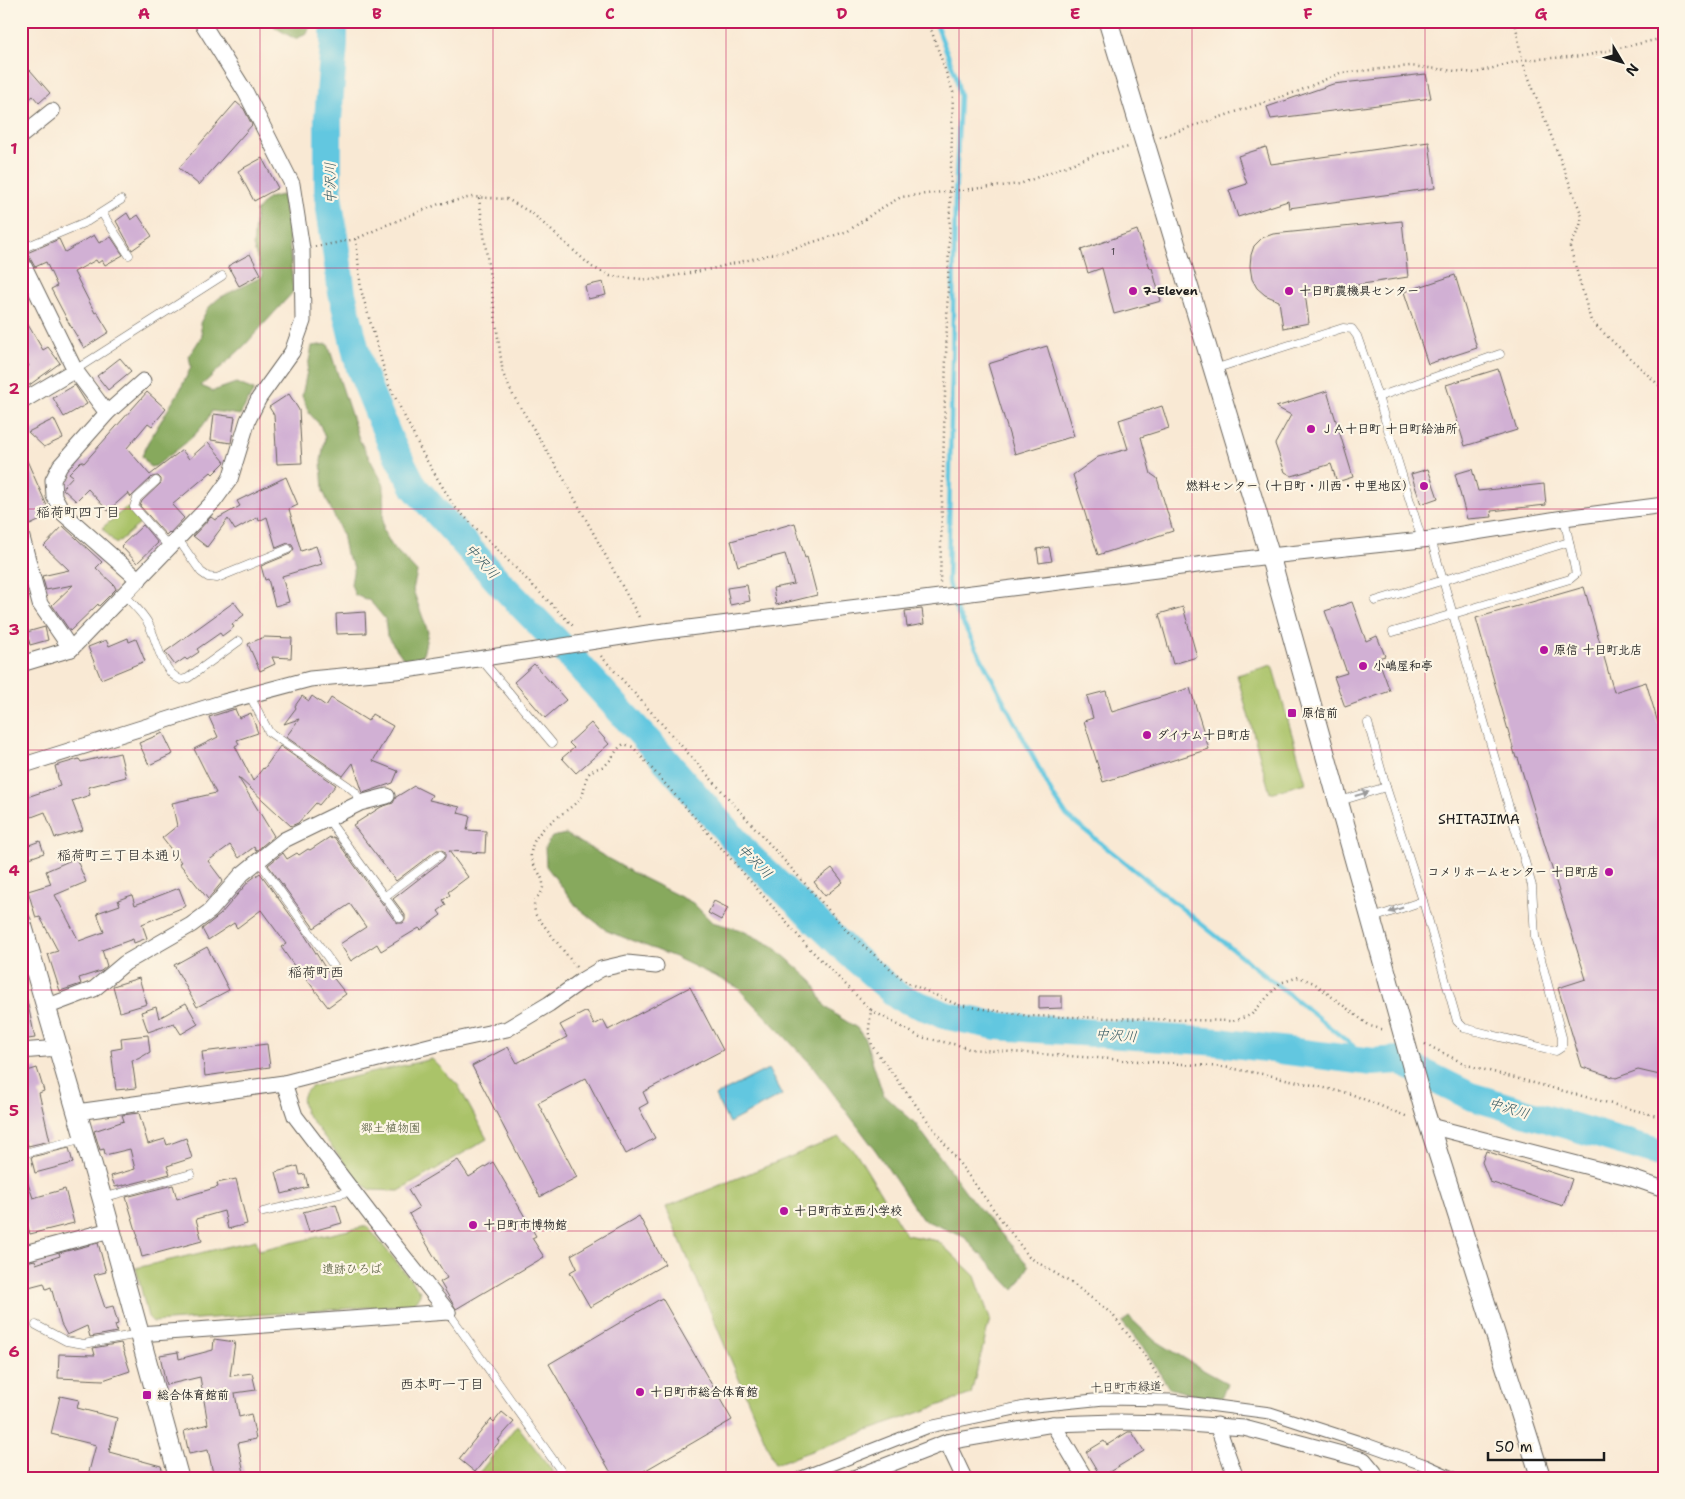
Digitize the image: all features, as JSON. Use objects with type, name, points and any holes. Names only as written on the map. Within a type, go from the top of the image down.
[{"type":"street","points":[[21,664],[71,649],[214,501],[230,479],[248,420],[259,398],[292,352],[302,321],[302,249],[292,184],[246,93],[201,21]]},
{"type":"street","points":[[1108,21],[1270,556],[1424,1109],[1541,1478]]},
{"type":"street","points":[[21,136],[52,110]]},
{"type":"street","points":[[21,260],[75,370],[107,414]]},
{"type":"street","points":[[21,402],[75,370]]},
{"type":"street","points":[[139,580],[64,514],[54,496],[54,480],[60,466],[107,414],[143,382]]},
{"type":"street","points":[[21,766],[224,702],[310,679],[406,670],[648,633],[1270,556],[1426,540],[1564,518],[1664,505]]},
{"type":"street","points":[[21,534],[40,604],[71,649]]},
{"type":"street","points":[[46,1007],[94,989],[125,963],[191,925],[210,911],[242,874],[284,840],[360,803],[387,796]]},
{"type":"street","points":[[23,933],[102,1198],[179,1478]]},
{"type":"street","points":[[77,1112],[284,1083],[507,1028],[549,1004],[584,978],[601,969],[627,963],[656,966]]},
{"type":"street","points":[[21,1051],[58,1048]]},
{"type":"street","points":[[284,1083],[295,1116],[448,1312]]},
{"type":"street","points":[[1430,1126],[1632,1178],[1664,1189]]},
{"type":"street","points":[[21,1254],[110,1230]]},
{"type":"street","points":[[139,1334],[448,1312]]},
{"type":"street","name":"十日町市緑道","points":[[799,1478],[929,1427],[1025,1407],[1104,1399],[1171,1400],[1270,1413],[1369,1444],[1454,1478]]},
{"type":"street","points":[[854,1478],[948,1442],[1053,1424],[1174,1422],[1244,1428],[1364,1460],[1374,1472],[1376,1478]]},
{"type":"street","points":[[1053,1424],[1085,1478]]},
{"type":"street","points":[[1218,1426],[1236,1478]]},
{"type":"street","points":[[948,1442],[964,1478]]},
{"type":"lane","points":[[21,249],[88,221],[121,200]]},
{"type":"lane","points":[[102,213],[129,255]]},
{"type":"lane","points":[[75,370],[222,276]]},
{"type":"lane","points":[[1213,370],[1343,328],[1352,329],[1358,336],[1426,540],[1442,580],[1532,886],[1535,937],[1562,1037],[1562,1047],[1556,1051],[1464,1028],[1457,1021],[1368,723]]},
{"type":"lane","points":[[1378,398],[1500,354]]},
{"type":"lane","points":[[156,481],[137,498],[134,507],[208,577],[217,578],[288,549]]},
{"type":"lane","points":[[1393,632],[1570,579],[1576,574],[1564,518]]},
{"type":"lane","points":[[1375,600],[1569,542]]},
{"type":"lane","points":[[125,595],[146,620],[168,669],[175,677],[182,680],[188,678],[238,641]]},
{"type":"lane","points":[[481,659],[552,744]]},
{"type":"lane","points":[[250,696],[269,732],[348,786],[355,792],[360,803]]},
{"type":"lane","points":[[1338,802],[1386,787]]},
{"type":"lane","points":[[326,818],[400,918]]},
{"type":"lane","points":[[384,897],[440,855]]},
{"type":"lane","points":[[258,860],[336,969]]},
{"type":"lane","points":[[1370,918],[1422,901]]},
{"type":"lane","points":[[21,1154],[84,1138]]},
{"type":"lane","points":[[102,1198],[191,1174]]},
{"type":"lane","points":[[263,1212],[352,1191]]},
{"type":"lane","points":[[448,1312],[566,1478]]},
{"type":"lane","points":[[36,1325],[66,1341],[84,1344],[139,1334]]},
{"type":"path","points":[[928,21],[953,92],[939,597]]},
{"type":"path","points":[[1515,21],[1522,60],[1582,216],[1580,226],[1570,247],[1591,321],[1664,390]]},
{"type":"path","points":[[302,249],[356,239],[439,204],[472,197],[507,199],[533,214],[592,266],[610,276],[652,280],[711,269],[785,251],[848,231],[901,197],[951,190],[1020,184],[1097,154],[1144,143],[1291,94],[1340,73],[1410,66],[1475,73],[1522,60],[1584,56],[1664,38]]},
{"type":"path","points":[[480,198],[503,374],[513,395],[564,479],[648,633]]},
{"type":"path","points":[[356,239],[361,290],[388,383],[424,456],[454,506],[583,643],[851,935],[906,982],[958,1005],[1029,1016],[1233,1021],[1251,1015],[1280,983],[1299,977],[1314,983],[1370,1026],[1467,1065],[1664,1118]]},
{"type":"path","points":[[584,978],[536,915],[533,906],[535,900],[542,892],[544,883],[530,855],[533,843],[546,827],[580,799],[587,777],[593,769],[604,766],[616,748],[624,744],[633,747],[806,946],[871,1010],[920,1037],[958,1044],[969,1049],[1224,1067],[1351,1094],[1430,1126]]},
{"type":"path","points":[[871,1010],[869,1029],[872,1046],[1029,1257],[1076,1286],[1112,1314],[1148,1360],[1171,1400]]},
{"type":"green space","points":[[271,21],[312,21],[307,34],[295,39],[276,28]]},
{"type":"green space","points":[[282,195],[288,225],[293,292],[244,346],[201,386],[213,391],[236,383],[254,390],[240,415],[212,411],[195,435],[156,466],[150,467],[142,456],[191,367],[189,356],[202,336],[200,323],[208,308],[219,298],[263,276],[253,246],[256,211],[268,198]]},
{"type":"green space","points":[[328,344],[359,439],[384,485],[383,530],[392,546],[417,572],[413,590],[428,632],[423,655],[406,662],[387,636],[385,619],[370,601],[355,595],[351,584],[354,567],[346,554],[342,534],[323,491],[321,461],[325,438],[320,425],[309,413],[302,396],[312,346]]},
{"type":"green space","points":[[127,507],[141,523],[116,544],[102,528]]},
{"type":"green space","points":[[1272,665],[1306,783],[1270,793],[1237,675]]},
{"type":"green space","points":[[566,834],[635,874],[693,903],[712,922],[741,930],[773,946],[813,982],[824,1005],[857,1028],[865,1039],[883,1094],[915,1123],[972,1200],[1029,1266],[1014,1290],[964,1237],[922,1219],[876,1151],[812,1065],[737,987],[675,957],[607,931],[577,907],[546,866],[545,847],[552,837]]},
{"type":"green space","name":"郷土植物園","points":[[432,1059],[458,1085],[487,1139],[399,1191],[371,1190],[359,1182],[305,1112],[302,1100],[304,1094],[313,1086]]},
{"type":"green space","points":[[839,1137],[857,1154],[906,1235],[938,1241],[975,1276],[990,1319],[971,1394],[775,1464],[666,1207]]},
{"type":"green space","name":"遺跡ひろば","points":[[367,1226],[420,1291],[420,1295],[414,1304],[153,1322],[148,1317],[136,1268],[256,1240],[259,1250]]},
{"type":"green space","points":[[1129,1317],[1153,1339],[1227,1383],[1220,1402],[1169,1388],[1147,1353],[1122,1322]]},
{"type":"green space","points":[[517,1425],[558,1478],[475,1478]]},
{"type":"water","points":[[768,1069],[782,1095],[729,1123],[715,1096]]},
{"type":"building","points":[[30,70],[50,93],[39,103],[33,96],[21,106],[21,78]]},
{"type":"building","points":[[1426,74],[1431,98],[1271,119],[1267,107],[1333,84]]},
{"type":"building","points":[[236,102],[244,109],[252,125],[199,185],[179,168]]},
{"type":"building","points":[[1429,142],[1435,188],[1289,208],[1288,201],[1238,217],[1229,190],[1247,184],[1238,156],[1266,147],[1271,164]]},
{"type":"building","points":[[262,158],[278,188],[254,201],[238,171]]},
{"type":"building","points":[[127,213],[131,220],[138,215],[152,236],[132,250],[116,221]]},
{"type":"building","name":"十日町農機具センター","points":[[1402,221],[1408,277],[1305,293],[1309,323],[1283,328],[1279,301],[1265,295],[1257,288],[1252,279],[1251,255],[1254,246],[1262,238],[1273,234]]},
{"type":"building","points":[[1137,230],[1150,268],[1152,268],[1161,301],[1114,314],[1102,268],[1088,273],[1081,250]]},
{"type":"building","points":[[94,235],[99,243],[111,237],[123,255],[105,265],[102,260],[98,263],[96,260],[74,272],[95,313],[97,312],[109,332],[84,348],[51,289],[57,286],[46,262],[35,267],[27,253],[59,239],[65,252]]},
{"type":"building","points":[[250,254],[261,274],[239,286],[228,266]]},
{"type":"building","points":[[1455,275],[1477,348],[1428,364],[1404,292]]},
{"type":"building","points":[[603,282],[606,295],[588,299],[585,286]]},
{"type":"building","points":[[21,313],[43,350],[48,347],[60,363],[21,391],[21,370],[29,366],[21,352]]},
{"type":"building","points":[[1047,346],[1074,436],[1015,454],[988,364]]},
{"type":"building","points":[[120,358],[131,371],[108,390],[97,376]]},
{"type":"building","points":[[1498,369],[1517,430],[1465,446],[1446,385]]},
{"type":"building","points":[[75,385],[87,404],[64,417],[53,398]]},
{"type":"building","name":"ＪＡ十日町 十日町給油所","points":[[1327,391],[1353,477],[1337,482],[1331,464],[1292,476],[1285,472],[1275,444],[1291,415],[1276,407]]},
{"type":"building","points":[[147,392],[166,409],[152,426],[148,423],[127,448],[150,475],[182,450],[189,459],[208,442],[225,462],[213,474],[211,472],[172,505],[184,518],[166,535],[140,506],[142,501],[161,483],[161,479],[158,476],[152,477],[131,497],[128,493],[108,511],[88,489],[76,501],[63,489],[73,476],[69,473],[81,461],[84,463]]},
{"type":"building","points":[[289,394],[299,410],[302,463],[277,464],[274,415],[269,407]]},
{"type":"building","points":[[1162,406],[1169,428],[1141,437],[1151,474],[1157,478],[1173,531],[1098,555],[1073,475],[1098,457],[1128,449],[1119,420]]},
{"type":"building","points":[[214,414],[235,417],[231,443],[211,440]]},
{"type":"building","points":[[54,419],[63,438],[44,447],[28,432]]},
{"type":"building","points":[[21,447],[51,515],[30,525],[21,504]]},
{"type":"building","name":"燃料センター（十日町・川西・中里地区）","points":[[1428,469],[1438,498],[1421,504],[1411,474]]},
{"type":"building","points":[[1472,469],[1478,491],[1544,484],[1546,505],[1491,511],[1492,517],[1467,519],[1455,474]]},
{"type":"building","points":[[286,477],[298,505],[289,509],[301,551],[316,546],[322,564],[282,576],[289,602],[275,606],[268,579],[265,580],[261,566],[290,554],[294,549],[288,543],[276,548],[267,517],[259,521],[258,517],[235,530],[228,519],[207,547],[193,536],[211,517],[215,520],[240,506],[237,501]]},
{"type":"building","points":[[795,523],[805,558],[807,557],[817,595],[776,605],[773,588],[794,584],[785,554],[738,566],[731,541]]},
{"type":"building","points":[[143,525],[158,543],[137,563],[121,546]]},
{"type":"building","points":[[63,526],[102,562],[96,568],[116,589],[70,631],[52,605],[73,585],[46,590],[42,576],[69,570],[44,546]]},
{"type":"building","points":[[1049,547],[1052,561],[1039,563],[1037,549]]},
{"type":"building","points":[[747,585],[750,601],[730,605],[727,588]]},
{"type":"building","name":"コメリホームセンター 十日町店","points":[[1584,587],[1614,692],[1646,682],[1658,723],[1664,722],[1664,1076],[1638,1070],[1616,1078],[1582,1067],[1558,988],[1586,979],[1518,758],[1516,758],[1476,618]]},
{"type":"building","points":[[234,602],[244,615],[232,624],[234,627],[222,636],[220,633],[197,649],[199,652],[175,665],[165,652]]},
{"type":"building","name":"小嶋屋和亭","points":[[1352,602],[1366,641],[1377,636],[1385,656],[1378,658],[1390,691],[1345,707],[1334,677],[1347,673],[1325,611]]},
{"type":"building","points":[[1183,607],[1197,657],[1173,664],[1159,614]]},
{"type":"building","points":[[922,609],[924,624],[907,627],[905,611]]},
{"type":"building","points":[[365,612],[366,633],[337,634],[336,614]]},
{"type":"building","points":[[45,627],[48,640],[30,645],[27,632]]},
{"type":"building","points":[[264,637],[292,638],[291,658],[272,657],[275,664],[260,671],[248,644]]},
{"type":"building","points":[[128,638],[129,642],[136,639],[145,661],[101,679],[88,647],[106,640],[109,646]]},
{"type":"building","points":[[534,664],[566,700],[545,718],[514,682]]},
{"type":"building","name":"ダイナム十日町店","points":[[1190,688],[1209,749],[1103,782],[1084,721],[1093,718],[1087,696],[1106,691],[1112,712]]},
{"type":"building","points":[[302,696],[309,701],[312,696],[326,706],[331,698],[368,721],[372,714],[393,726],[373,761],[398,771],[393,783],[363,793],[353,763],[343,776],[286,737],[299,719],[284,724]]},
{"type":"building","points":[[235,709],[239,718],[251,713],[258,733],[237,740],[239,744],[235,746],[253,781],[280,746],[336,785],[319,805],[316,803],[298,823],[291,826],[238,777],[274,836],[256,851],[254,847],[239,858],[230,845],[208,861],[223,881],[208,899],[162,838],[177,826],[172,803],[216,793],[194,749],[218,737],[209,717]]},
{"type":"building","points":[[591,723],[609,744],[576,773],[562,758],[574,748],[569,743]]},
{"type":"building","points":[[163,733],[173,754],[149,765],[139,743]]},
{"type":"building","points":[[120,753],[126,777],[88,787],[90,795],[72,801],[83,830],[55,838],[45,812],[21,821],[21,799],[60,786],[55,766],[79,759],[81,762]]},
{"type":"building","points":[[414,786],[432,795],[429,800],[460,807],[458,813],[470,816],[467,830],[486,831],[485,853],[449,851],[468,877],[448,892],[450,895],[443,900],[446,905],[438,911],[441,915],[421,930],[419,928],[381,951],[377,944],[351,961],[340,944],[366,927],[350,904],[314,928],[268,865],[283,853],[287,859],[297,853],[299,855],[308,849],[310,850],[330,837],[331,839],[334,837],[395,921],[403,923],[405,915],[393,899],[443,860],[445,852],[437,850],[396,881],[353,825],[381,807],[393,803],[396,797]]},
{"type":"building","points":[[40,841],[44,853],[21,861],[21,848]]},
{"type":"building","points":[[76,858],[86,882],[55,895],[79,941],[104,932],[97,913],[120,905],[118,900],[132,895],[135,905],[179,888],[186,906],[142,924],[147,938],[134,943],[133,939],[102,950],[107,966],[101,971],[79,978],[81,984],[60,991],[48,954],[58,951],[40,917],[36,918],[28,891],[51,884],[46,871]]},
{"type":"building","points":[[832,868],[843,882],[825,896],[814,882]]},
{"type":"building","points":[[260,873],[304,934],[324,966],[346,994],[328,1007],[301,972],[299,973],[281,947],[286,944],[261,910],[237,928],[234,923],[208,940],[202,929],[220,915],[249,881]]},
{"type":"building","points":[[714,901],[728,908],[721,920],[708,913]]},
{"type":"building","points":[[207,947],[229,990],[197,1007],[174,965]]},
{"type":"building","points":[[139,978],[147,1004],[120,1012],[113,986]]},
{"type":"building","points":[[690,987],[723,1050],[643,1092],[648,1103],[639,1108],[655,1138],[626,1154],[586,1078],[538,1103],[577,1177],[540,1197],[472,1066],[508,1047],[517,1063],[567,1037],[560,1025],[587,1011],[594,1025],[603,1020],[608,1030]]},
{"type":"building","points":[[1039,996],[1062,996],[1062,1008],[1039,1009]]},
{"type":"building","points":[[21,1000],[27,1000],[35,1038],[21,1040]]},
{"type":"building","points":[[186,1003],[198,1024],[181,1034],[174,1023],[148,1032],[141,1012],[156,1007],[159,1018]]},
{"type":"building","points":[[148,1035],[150,1052],[138,1059],[132,1060],[136,1088],[116,1090],[111,1050],[122,1048],[121,1038]]},
{"type":"building","points":[[267,1044],[270,1067],[205,1076],[202,1052]]},
{"type":"building","points":[[37,1068],[44,1091],[39,1093],[50,1141],[28,1146],[26,1140],[21,1142],[21,1127],[26,1126],[21,1106],[21,1073]]},
{"type":"building","points":[[139,1113],[148,1144],[165,1139],[167,1145],[186,1138],[192,1158],[167,1166],[170,1174],[115,1187],[111,1176],[135,1169],[130,1149],[105,1155],[104,1149],[100,1150],[94,1131],[124,1121],[122,1115]]},
{"type":"building","points":[[69,1148],[73,1163],[35,1173],[31,1157]]},
{"type":"building","points":[[1486,1151],[1572,1179],[1563,1206],[1490,1182],[1482,1162]]},
{"type":"building","name":"十日町市博物館","points":[[458,1160],[469,1177],[493,1162],[536,1236],[532,1238],[544,1257],[456,1309],[440,1282],[447,1278],[409,1214],[419,1208],[408,1190]]},
{"type":"building","points":[[298,1166],[300,1175],[305,1174],[308,1187],[282,1194],[276,1172]]},
{"type":"building","points":[[21,1170],[23,1170],[33,1198],[65,1189],[74,1223],[30,1234],[21,1204]]},
{"type":"building","points":[[236,1179],[247,1224],[228,1229],[224,1211],[196,1219],[202,1241],[142,1257],[126,1197],[173,1185],[177,1199],[218,1187],[217,1183]]},
{"type":"building","points":[[336,1204],[342,1223],[309,1232],[303,1212]]},
{"type":"building","points":[[639,1216],[665,1264],[590,1307],[570,1272],[577,1268],[571,1255]]},
{"type":"building","points":[[98,1243],[106,1272],[94,1275],[105,1308],[113,1306],[118,1324],[115,1325],[117,1332],[90,1337],[87,1326],[67,1335],[61,1324],[51,1287],[46,1289],[44,1283],[21,1289],[21,1263],[35,1260],[36,1264],[60,1256],[59,1253]]},
{"type":"building","name":"十日町市総合体育館","points":[[662,1298],[732,1420],[632,1478],[614,1478],[549,1364]]},
{"type":"building","points":[[214,1339],[235,1342],[230,1376],[252,1373],[256,1390],[235,1393],[239,1417],[251,1414],[256,1439],[238,1443],[245,1478],[214,1478],[208,1450],[189,1454],[184,1431],[208,1424],[200,1377],[166,1385],[160,1355],[178,1352],[179,1359],[213,1350]]},
{"type":"building","points":[[121,1343],[130,1371],[103,1380],[58,1378],[59,1354],[95,1355],[93,1348]]},
{"type":"building","points":[[60,1396],[79,1400],[77,1408],[117,1418],[109,1452],[161,1466],[165,1478],[98,1478],[88,1475],[96,1445],[51,1434]]},
{"type":"building","points":[[502,1412],[514,1422],[498,1440],[500,1441],[475,1472],[459,1459],[491,1419],[494,1422]]},
{"type":"building","points":[[1128,1432],[1132,1432],[1144,1451],[1101,1477],[1086,1452],[1104,1441],[1107,1445]]},
{"type":"waterway","name":"中沢川","points":[[334,21],[328,119],[328,195],[342,293],[360,368],[390,441],[415,488],[498,581],[563,648],[664,759],[747,854],[848,952],[899,997],[948,1016],[997,1026],[1219,1042],[1373,1062],[1398,1060],[1470,1096],[1664,1154]]},
{"type":"waterway","points":[[935,21],[956,76],[960,96],[955,201],[948,582],[954,606],[1053,795],[1067,816],[1373,1062]]},
{"type":"place","name":"7-Eleven","points":[[1133,291]]},
{"type":"place","name":"十日町農機具センター","points":[[1289,291]]},
{"type":"place","name":"ＪＡ十日町 十日町給油所","points":[[1311,429]]},
{"type":"place","name":"燃料センター（十日町・川西・中里地区）","points":[[1424,486]]},
{"type":"place","name":"原信 十日町北店","points":[[1544,650]]},
{"type":"place","name":"小嶋屋和亭","points":[[1363,666]]},
{"type":"place","name":"原信前","points":[[1292,713]]},
{"type":"place","name":"ダイナム十日町店","points":[[1147,735]]},
{"type":"place","name":"コメリホームセンター 十日町店","points":[[1609,872]]},
{"type":"place","name":"十日町市立西小学校","points":[[784,1211]]},
{"type":"place","name":"十日町市博物館","points":[[473,1225]]},
{"type":"place","name":"十日町市総合体育館","points":[[640,1392]]},
{"type":"place","name":"総合体育館前","points":[[147,1395]]},
{"type":"district","name":"稲荷町四丁目","points":[[78,512]]},
{"type":"district","name":"SHITAJIMA","points":[[1479,819]]},
{"type":"district","name":"稲荷町三丁目本通り","points":[[120,855]]},
{"type":"district","name":"稲荷町西","points":[[316,972]]},
{"type":"district","name":"西本町一丁目","points":[[442,1384]]}]
